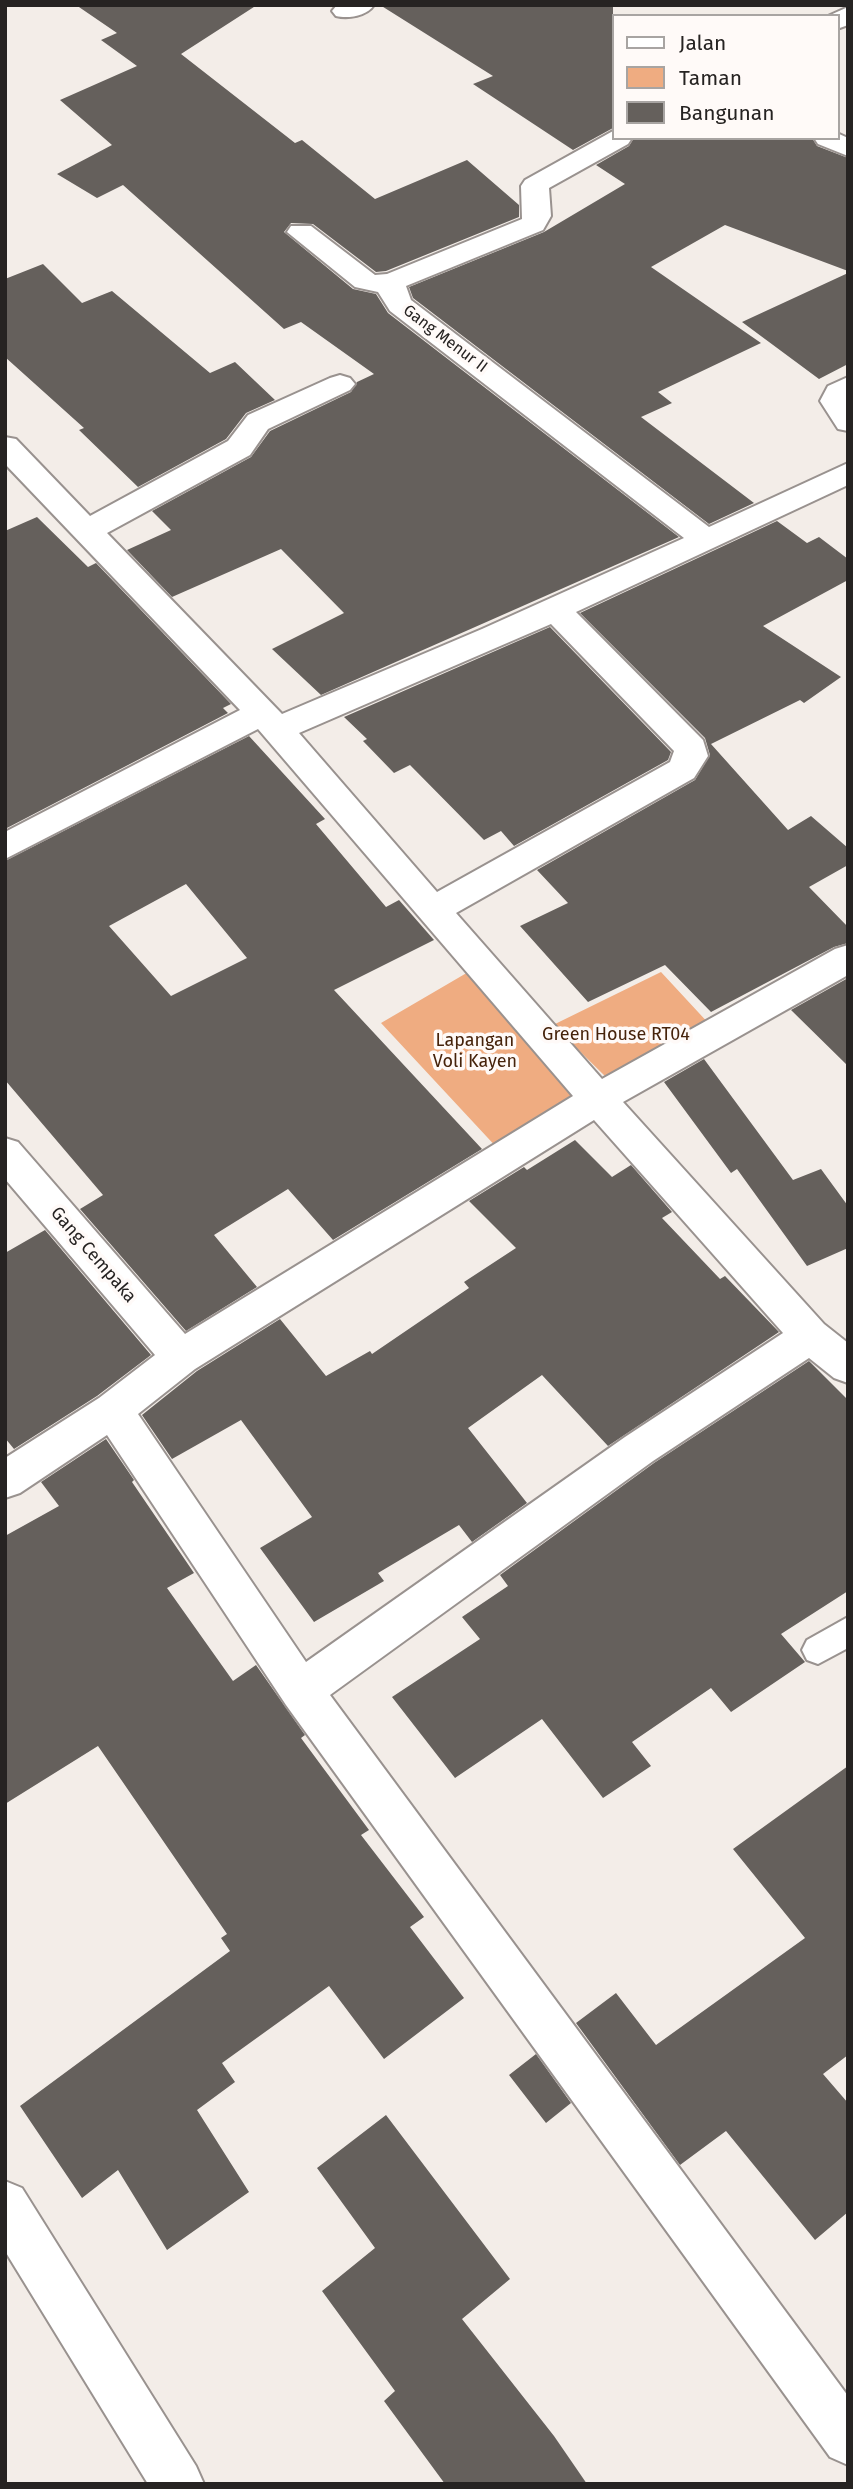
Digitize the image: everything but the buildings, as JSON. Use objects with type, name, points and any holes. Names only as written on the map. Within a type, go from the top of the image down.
[{"type":"street","name":"Gang Menur II","points":[[616,140],[535,186],[537,216],[533,224],[392,282],[392,292],[400,305],[706,540]]},
{"type":"street","points":[[831,140],[848,148]]},
{"type":"street","points":[[300,232],[365,281],[374,284],[392,282]]},
{"type":"street","points":[[87,531],[239,448],[258,422],[340,384]]},
{"type":"street","points":[[848,386],[838,392],[835,401],[848,422]]},
{"type":"street","points":[[5,446],[269,721],[810,1336],[848,1366]]},
{"type":"street","points":[[5,847],[269,721],[554,608],[848,473]]},
{"type":"street","points":[[433,910],[682,770],[691,756],[691,747],[554,608]]},
{"type":"street","points":[[5,1480],[113,1410],[181,1357],[599,1098],[848,958]]},
{"type":"street","name":"Gang Cempaka","points":[[5,1153],[181,1357]]},
{"type":"street","points":[[301,1690],[639,1449],[810,1336]]},
{"type":"street","points":[[113,1410],[301,1690],[848,2439]]},
{"type":"street","points":[[5,2205],[178,2484]]},
{"type":"lane","points":[[818,1650],[848,1630]]},
{"type":"green space","name":"Lapangan Voli Kayen","points":[[470,971],[583,1096],[500,1151],[381,1023]]},
{"type":"green space","name":"Green House RT04","points":[[661,972],[711,1026],[609,1080],[553,1025]]}]
